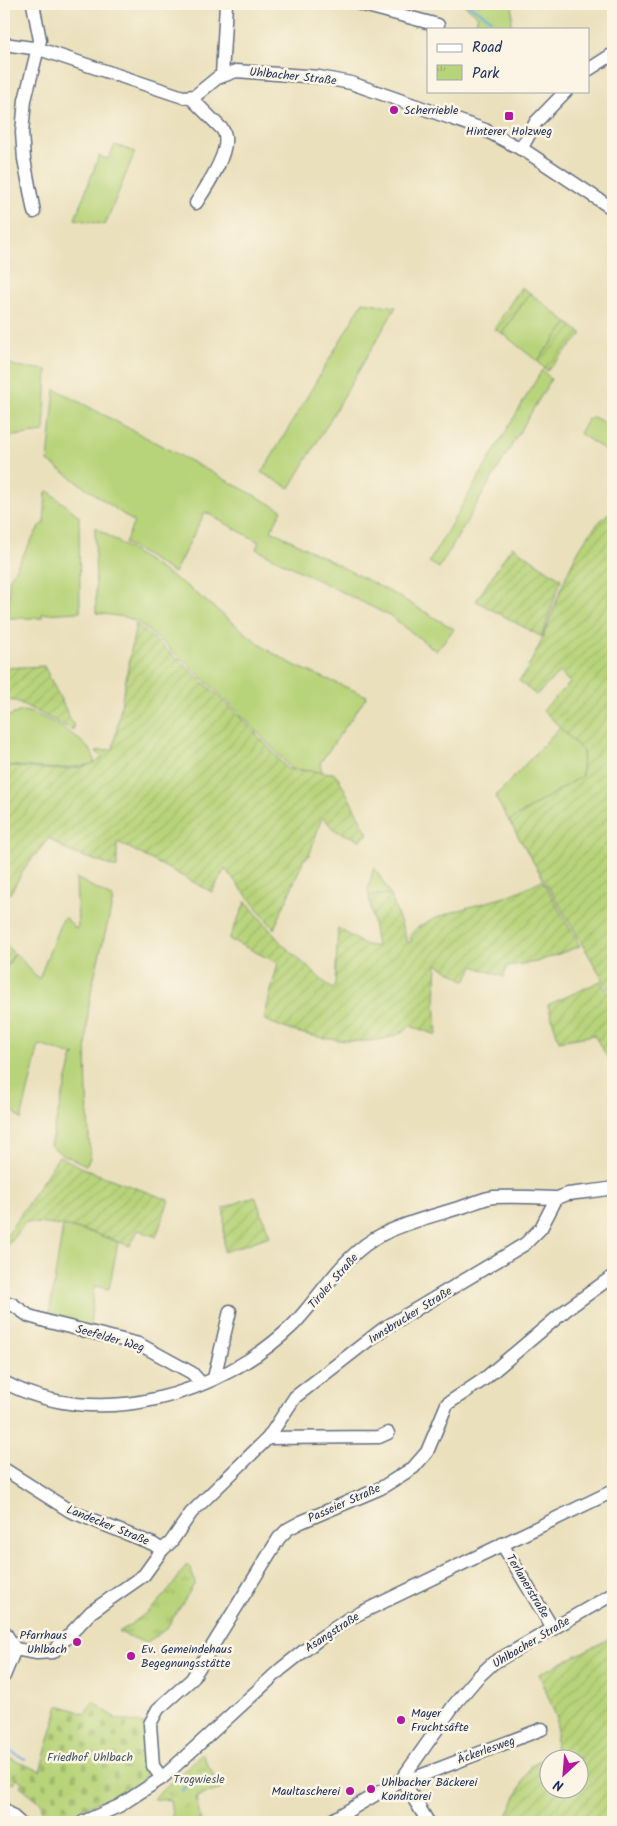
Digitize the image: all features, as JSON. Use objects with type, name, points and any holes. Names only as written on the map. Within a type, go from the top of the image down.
[{"type":"street","points":[[33,4],[40,35],[39,49],[26,100],[22,133],[24,159],[34,212]]},
{"type":"street","points":[[4,44],[39,49],[159,90],[178,96],[190,97],[197,95],[222,75],[226,4]]},
{"type":"street","points":[[360,4],[438,25]]},
{"type":"street","points":[[590,69],[613,54]]},
{"type":"street","name":"Uhlbacher Straße","points":[[222,75],[242,71],[319,77],[352,83],[484,130],[521,148],[613,209]]},
{"type":"street","points":[[521,148],[536,122],[565,92]]},
{"type":"street","points":[[190,97],[222,129],[225,135],[219,164],[196,203]]},
{"type":"street","points":[[556,1199],[568,1194],[613,1188]]},
{"type":"street","name":"Tiroler Straße","points":[[4,1382],[39,1398],[65,1403],[93,1405],[123,1404],[163,1398],[214,1378],[252,1356],[284,1332],[308,1308],[350,1259],[372,1240],[413,1222],[493,1197],[541,1196],[556,1199]]},
{"type":"street","name":"Innsbrucker Straße","points":[[15,1649],[37,1653],[53,1652],[91,1612],[144,1574],[162,1550],[171,1542],[191,1513],[268,1438],[295,1398],[383,1329],[525,1244],[541,1228],[556,1199]]},
{"type":"street","name":"Passeier Straße","points":[[162,1778],[153,1766],[150,1724],[158,1709],[192,1679],[279,1538],[288,1529],[301,1522],[381,1488],[412,1468],[427,1452],[447,1404],[483,1380],[566,1310],[613,1276]]},
{"type":"street","name":"Seefelder Weg","points":[[12,1304],[29,1316],[139,1344],[192,1373],[201,1383]]},
{"type":"street","points":[[214,1378],[230,1311]]},
{"type":"street","points":[[268,1438],[379,1437],[388,1433]]},
{"type":"street","name":"Landecker Straße","points":[[4,1469],[70,1511],[153,1544],[162,1550]]},
{"type":"street","name":"Asangstraße","points":[[83,1822],[119,1806],[162,1778],[275,1674],[323,1636],[348,1620],[613,1491]]},
{"type":"street","name":"Terlanerstraße","points":[[502,1544],[553,1629]]},
{"type":"street","name":"Uhlbacher Straße","points":[[329,1822],[402,1779],[454,1705],[477,1678],[493,1663],[613,1594]]},
{"type":"street","points":[[4,1631],[15,1649],[4,1676]]},
{"type":"street","name":"Äckerlesweg","points":[[402,1779],[412,1779],[542,1729]]},
{"type":"street","points":[[402,1779],[428,1822]]},
{"type":"street","points":[[4,1809],[20,1822]]},
{"type":"green space","points":[[463,4],[513,4],[511,28],[473,28],[478,16]]},
{"type":"green space","points":[[115,145],[135,152],[105,225],[75,219],[99,156],[108,159]]},
{"type":"green space","points":[[521,287],[530,293],[502,333],[494,329]]},
{"type":"green space","points":[[530,293],[568,323],[537,361],[502,333]]},
{"type":"green space","points":[[363,302],[396,307],[290,488],[262,473]]},
{"type":"green space","points":[[568,323],[582,334],[547,371],[537,361]]},
{"type":"green space","points":[[4,362],[16,366],[47,370],[44,432],[14,436],[4,432]]},
{"type":"green space","points":[[542,370],[551,379],[439,568],[429,562]]},
{"type":"green space","points":[[55,389],[282,510],[271,530],[396,595],[454,629],[436,651],[392,617],[256,549],[259,542],[205,512],[174,573],[125,543],[134,522],[48,461]]},
{"type":"green space","points":[[594,417],[613,428],[613,455],[579,433],[588,419]]},
{"type":"green space","points":[[48,491],[79,516],[80,612],[42,614],[42,618],[9,618],[9,580],[40,525],[44,524],[46,492]]},
{"type":"green space","points":[[613,509],[613,996],[509,821],[582,776],[583,751],[543,710],[570,683],[560,672],[536,695],[519,681],[533,659],[569,569],[580,547],[595,527]]},
{"type":"green space","points":[[95,527],[188,587],[266,649],[296,666],[367,696],[320,763],[322,772],[291,769],[256,730],[218,693],[139,623],[125,617],[96,613]]},
{"type":"green space","points":[[512,546],[561,579],[542,637],[476,601]]},
{"type":"green space","points":[[136,624],[234,711],[287,769],[333,773],[338,777],[368,834],[360,840],[334,830],[324,818],[321,820],[309,856],[304,859],[274,929],[225,869],[212,892],[120,843],[117,843],[117,868],[68,851],[49,838],[24,869],[10,894],[4,890],[4,765],[27,768],[68,769],[92,764],[102,758],[96,751],[113,749]]},
{"type":"green space","points":[[44,666],[74,726],[73,730],[16,701],[4,700],[4,668]]},
{"type":"green space","points":[[22,711],[39,716],[70,733],[92,753],[94,764],[58,769],[4,765],[4,718]]},
{"type":"green space","points":[[560,727],[583,751],[582,776],[509,821],[495,797]]},
{"type":"green space","points":[[374,867],[390,894],[369,896],[368,890]]},
{"type":"green space","points":[[76,878],[113,898],[88,1014],[86,1068],[90,1158],[86,1165],[60,1153],[50,1145],[73,1056],[76,1056],[39,1045],[21,1120],[4,1099],[4,972],[15,953],[39,979],[60,924],[65,917],[76,929],[78,926]]},
{"type":"green space","points":[[542,880],[580,946],[537,962],[507,966],[504,977],[473,966],[466,981],[437,964],[435,999],[437,1035],[410,1026],[397,1035],[380,1040],[338,1040],[316,1037],[278,1026],[264,1019],[278,963],[229,939],[246,901],[281,943],[332,989],[335,986],[338,928],[363,944],[377,947],[369,896],[390,894],[408,943],[411,942],[410,935],[417,928],[428,922],[455,911],[511,894]]},
{"type":"green space","points":[[4,944],[14,953],[4,971]]},
{"type":"green space","points":[[601,981],[613,1001],[613,1067],[594,1035],[559,1041],[548,1005]]},
{"type":"green space","points":[[59,1156],[89,1171],[169,1200],[156,1237],[138,1230],[130,1246],[94,1233],[63,1226],[26,1222],[4,1249],[4,1237]]},
{"type":"green space","points":[[255,1196],[270,1236],[224,1252],[224,1208]]},
{"type":"green space","points":[[63,1226],[94,1233],[118,1242],[109,1289],[94,1286],[90,1327],[49,1316]]},
{"type":"green space","points":[[187,1564],[191,1569],[195,1583],[166,1629],[146,1643],[119,1632],[158,1603]]},
{"type":"green space","points":[[613,1637],[613,1822],[504,1822],[531,1765],[540,1760],[540,1798],[590,1798],[590,1748],[555,1748],[557,1719],[539,1674]]},
{"type":"green space","name":"Friedhof Uhlbach","points":[[93,1702],[117,1719],[145,1724],[149,1769],[138,1788],[89,1805],[80,1817],[61,1822],[47,1822],[40,1802],[20,1786],[22,1782],[17,1778],[13,1783],[9,1781],[4,1788],[4,1756],[40,1771],[59,1705],[85,1714]]},
{"type":"green space","name":"Trogwiesle","points":[[202,1754],[221,1789],[196,1797],[201,1822],[173,1822],[170,1800],[153,1799]]},
{"type":"waterway","points":[[467,4],[491,19]]},
{"type":"waterway","points":[[4,1748],[25,1759]]},
{"type":"waterway","points":[[182,1790],[198,1776],[215,1779]]},
{"type":"place","name":"Scherrieble","points":[[394,110]]},
{"type":"place","name":"Hinterer Holzweg","points":[[509,116]]},
{"type":"place","name":"Pfarrhaus Uhlbach","points":[[77,1642]]},
{"type":"place","name":"Ev. Gemeindehaus Begegnungsstätte","points":[[131,1656]]},
{"type":"place","name":"Mayer Fruchtsäfte","points":[[401,1720]]},
{"type":"place","name":"Uhlbacher Bäckerei Konditorei","points":[[371,1789]]},
{"type":"place","name":"Maultascherei","points":[[350,1791]]}]
